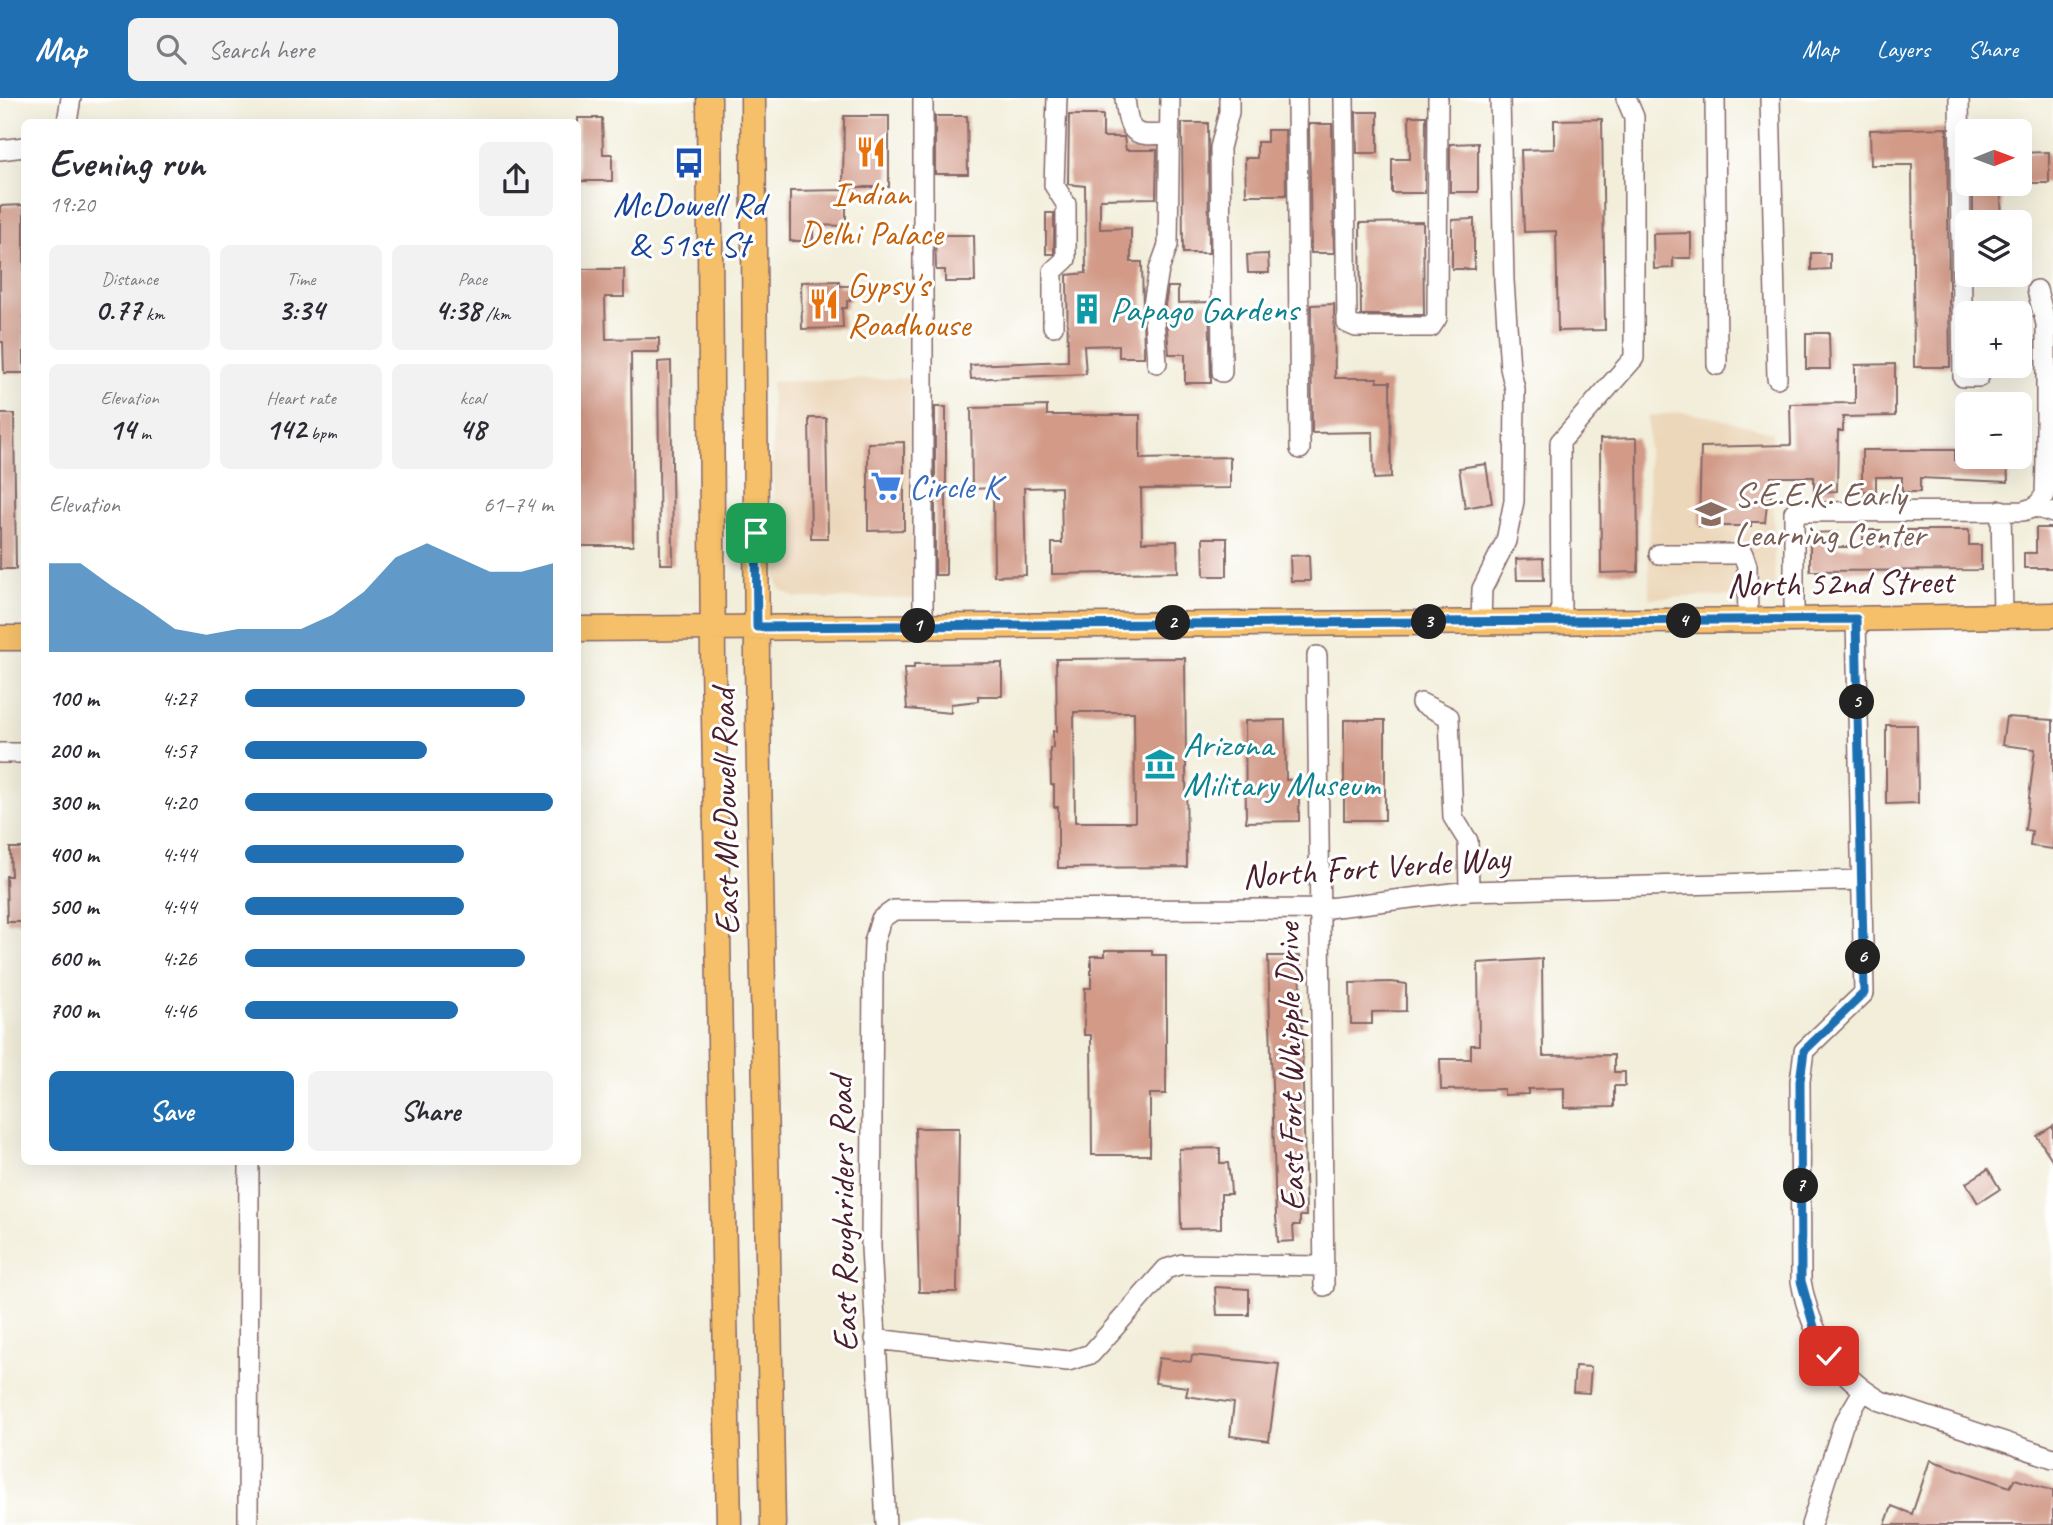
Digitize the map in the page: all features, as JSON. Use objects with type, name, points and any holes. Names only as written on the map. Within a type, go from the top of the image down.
[{"type":"main road","name":"East McDowell Road","points":[[709,98],[713,627],[729,1525]]},
{"type":"main road","name":"East McDowell Road","points":[[753,98],[757,627],[773,1525]]},
{"type":"main road","name":"North 52nd Street","points":[[581,629],[1794,620],[2053,615]]},
{"type":"main road","points":[[0,638],[21,638]]},
{"type":"street","points":[[68,119],[71,98]]},
{"type":"street","points":[[923,98],[923,626]]},
{"type":"street","points":[[1053,326],[1053,271],[1066,259],[1066,204],[1054,185],[1057,98]]},
{"type":"street","points":[[1125,98],[1128,124],[1133,132],[1139,135],[1170,134]]},
{"type":"street","points":[[1157,363],[1153,304],[1159,270],[1168,245],[1170,98]]},
{"type":"street","points":[[1222,372],[1220,148],[1229,112],[1229,98]]},
{"type":"street","points":[[1297,98],[1300,449]]},
{"type":"street","points":[[1344,98],[1348,323],[1356,327],[1431,327],[1437,318],[1438,98]]},
{"type":"street","points":[[1481,622],[1482,589],[1506,541],[1514,501],[1515,388],[1510,368],[1504,281],[1500,98]]},
{"type":"street","points":[[1561,621],[1560,442],[1634,358],[1634,117],[1626,98]]},
{"type":"street","points":[[1715,98],[1717,365]]},
{"type":"street","points":[[1770,98],[1777,377]]},
{"type":"street","points":[[1959,98],[1962,301]]},
{"type":"street","points":[[0,150],[21,147]]},
{"type":"street","points":[[1794,620],[1794,512],[2044,510],[2046,324],[2037,290]]},
{"type":"street","points":[[2001,510],[2003,615]]},
{"type":"street","points":[[1658,554],[1744,554],[1747,566],[1748,620]]},
{"type":"street","points":[[1856,619],[1864,993],[1804,1051],[1800,1081],[1801,1281],[1816,1334],[1829,1356],[1863,1391],[1881,1401],[2053,1458]]},
{"type":"street","name":"East Fort Whipple Drive","points":[[1317,656],[1324,1286]]},
{"type":"street","points":[[1421,703],[1449,717],[1453,817],[1468,841],[1469,891]]},
{"type":"street","points":[[0,753],[21,752]]},
{"type":"street","name":"North Fort Verde Way","points":[[894,910],[1320,909],[1469,891],[1861,880]]},
{"type":"street","name":"East Roughriders Road","points":[[886,1525],[872,1247],[874,942],[881,919],[894,910]]},
{"type":"street","points":[[248,1525],[249,1165]]},
{"type":"street","points":[[875,1339],[1068,1361],[1091,1354],[1166,1269],[1189,1264],[1324,1266]]},
{"type":"street","points":[[1811,1525],[1843,1425],[1863,1391]]},
{"type":"shaded area","points":[[910,378],[914,599],[795,598],[780,589],[775,578],[771,382]]},
{"type":"shaded area","name":"S.E.E.K. Early Learning Center","points":[[1682,412],[1772,432],[1775,595],[1649,598],[1648,416]]},
{"type":"building","points":[[1356,112],[1378,112],[1378,153],[1357,153]]},
{"type":"building","points":[[1069,115],[1103,115],[1103,137],[1124,137],[1126,150],[1157,150],[1156,198],[1100,199],[1100,229],[1131,228],[1131,262],[1142,262],[1144,357],[1119,357],[1119,345],[1084,346],[1086,374],[971,379],[970,365],[1068,361],[1067,275],[1086,273],[1085,186],[1068,184]]},
{"type":"building","name":"Indian Delhi Palace","points":[[844,116],[889,116],[889,187],[843,187]]},
{"type":"building","points":[[935,116],[967,116],[968,174],[935,174]]},
{"type":"building","points":[[1409,116],[1426,116],[1425,193],[1392,193],[1392,159],[1410,159]]},
{"type":"building","points":[[602,118],[603,154],[612,154],[612,181],[581,181],[581,119],[578,119]]},
{"type":"building","points":[[1602,119],[1605,330],[1558,331],[1556,231],[1524,232],[1521,150],[1554,149],[1554,120]]},
{"type":"building","points":[[1182,123],[1208,123],[1209,253],[1183,253]]},
{"type":"building","points":[[1309,124],[1332,124],[1334,253],[1311,253]]},
{"type":"building","points":[[1947,128],[1950,367],[1914,367],[1912,165],[1871,165],[1870,130]]},
{"type":"building","points":[[1267,130],[1285,130],[1286,195],[1246,195],[1245,158],[1257,158],[1257,142],[1267,142]]},
{"type":"building","points":[[1478,143],[1478,192],[1450,192],[1450,144]]},
{"type":"building","points":[[2049,152],[2049,183],[2032,183],[2032,153]]},
{"type":"building","points":[[846,190],[846,226],[813,225],[813,241],[790,241],[790,191]]},
{"type":"building","points":[[1973,196],[2001,196],[2002,210],[1973,210]]},
{"type":"building","points":[[21,205],[21,373],[4,373],[3,342],[0,342],[0,206]]},
{"type":"building","points":[[1046,213],[1054,213],[1054,254],[1046,254]]},
{"type":"building","points":[[1474,219],[1474,269],[1452,269],[1452,220]]},
{"type":"building","points":[[1423,222],[1424,315],[1361,315],[1360,223]]},
{"type":"building","points":[[1691,233],[1691,258],[1673,258],[1673,268],[1654,269],[1653,234]]},
{"type":"building","points":[[935,235],[974,235],[975,282],[945,282],[945,270],[936,270]]},
{"type":"building","points":[[1811,253],[1830,253],[1830,269],[1811,270]]},
{"type":"building","points":[[1268,254],[1269,273],[1248,273],[1247,255]]},
{"type":"building","points":[[581,269],[624,269],[624,297],[605,297],[606,339],[659,338],[659,352],[631,352],[633,546],[581,546]]},
{"type":"building","name":"Gypsy's Roadhouse","points":[[839,281],[839,286],[850,286],[850,301],[847,301],[847,308],[842,308],[843,328],[802,329],[801,282]]},
{"type":"building","points":[[1168,287],[1178,287],[1178,303],[1209,302],[1211,383],[1185,383],[1185,354],[1169,354],[1165,305]]},
{"type":"building","points":[[1334,304],[1335,378],[1377,378],[1377,382],[1390,382],[1391,478],[1374,479],[1373,432],[1312,433],[1311,305]]},
{"type":"building","points":[[1806,333],[1829,333],[1830,369],[1806,369]]},
{"type":"building","points":[[671,361],[673,564],[660,564],[658,362]]},
{"type":"building","points":[[1895,364],[1895,416],[1843,417],[1843,431],[1838,431],[1837,491],[1814,492],[1814,477],[1771,477],[1771,504],[1767,504],[1765,522],[1751,522],[1751,526],[1699,526],[1701,447],[1791,445],[1790,404],[1855,403],[1855,365]]},
{"type":"building","points":[[1047,406],[1047,415],[1140,415],[1140,459],[1230,457],[1230,488],[1141,489],[1142,542],[1177,541],[1178,572],[1052,574],[1052,543],[1062,543],[1061,487],[1024,488],[1026,575],[994,576],[993,488],[972,489],[971,408]]},
{"type":"building","points":[[935,407],[946,407],[946,575],[935,575]]},
{"type":"building","points":[[0,414],[14,414],[16,569],[0,569]]},
{"type":"building","name":"Circle K","points":[[809,418],[826,418],[828,538],[811,538]]},
{"type":"building","points":[[1637,438],[1638,572],[1601,573],[1600,439]]},
{"type":"building","name":"Circle K","points":[[904,442],[904,530],[868,531],[868,443]]},
{"type":"building","points":[[1862,450],[1955,450],[1955,469],[2007,469],[2008,482],[1920,478],[1920,492],[1902,492],[1902,477],[1876,477],[1876,491],[1862,491]]},
{"type":"building","points":[[1486,464],[1492,503],[1465,508],[1459,468]]},
{"type":"building","points":[[2036,528],[2053,528],[2053,568],[2024,568],[2024,553],[2036,553]]},
{"type":"building","points":[[1863,530],[1881,530],[1882,547],[1907,546],[1907,530],[1969,530],[1969,545],[1981,545],[1981,570],[1810,571],[1810,533],[1837,532],[1837,547],[1863,547]]},
{"type":"building","points":[[1203,538],[1227,538],[1227,576],[1204,576]]},
{"type":"building","points":[[1309,555],[1310,581],[1291,581],[1290,556]]},
{"type":"building","points":[[1543,558],[1544,580],[1517,580],[1516,559]]},
{"type":"building","name":"Arizona Military Museum","points":[[1185,658],[1187,867],[1058,868],[1058,807],[1054,807],[1054,785],[1051,785],[1050,748],[1053,748],[1053,731],[1057,731],[1056,659]],"holes":[[[1074,712],[1134,712],[1135,822],[1075,822]]]},
{"type":"building","points":[[1002,663],[1002,696],[978,696],[978,701],[951,704],[951,713],[907,709],[904,668],[914,668],[914,664]]},
{"type":"building","points":[[2006,717],[2053,720],[2053,849],[2030,846],[2032,831],[2025,830],[2035,749],[2002,745]]},
{"type":"building","points":[[1285,720],[1286,780],[1299,780],[1299,821],[1246,822],[1245,721]]},
{"type":"building","points":[[1344,720],[1385,720],[1385,820],[1344,820]]},
{"type":"building","points":[[1886,725],[1917,725],[1918,803],[1886,804]]},
{"type":"building","points":[[10,848],[21,848],[21,922],[7,922],[6,876],[11,876]]},
{"type":"building","points":[[1105,950],[1152,950],[1152,955],[1166,955],[1166,1094],[1150,1094],[1150,1155],[1092,1155],[1091,1035],[1084,1035],[1085,988],[1091,988],[1091,956],[1105,956]]},
{"type":"building","points":[[1268,956],[1300,956],[1306,1216],[1300,1216],[1300,1225],[1293,1225],[1294,1241],[1278,1242]]},
{"type":"building","points":[[1542,959],[1543,1056],[1614,1055],[1614,1072],[1625,1072],[1625,1086],[1614,1086],[1614,1107],[1564,1108],[1564,1088],[1528,1089],[1528,1094],[1504,1095],[1504,1089],[1441,1090],[1440,1059],[1471,1059],[1471,1045],[1479,1045],[1478,963]]},
{"type":"building","points":[[1350,983],[1406,984],[1406,1011],[1372,1012],[1372,1024],[1351,1024]]},
{"type":"building","points":[[2053,1126],[2053,1161],[2037,1136]]},
{"type":"building","points":[[915,1128],[959,1128],[957,1292],[919,1292]]},
{"type":"building","points":[[1220,1148],[1220,1163],[1228,1163],[1231,1194],[1221,1194],[1221,1228],[1181,1229],[1179,1149]]},
{"type":"building","points":[[1988,1169],[2000,1189],[1978,1203],[1966,1183]]},
{"type":"building","points":[[1215,1287],[1249,1289],[1249,1315],[1217,1315]]},
{"type":"building","points":[[1192,1355],[1279,1364],[1269,1441],[1230,1436],[1234,1403],[1186,1396],[1188,1387],[1155,1383],[1159,1358],[1191,1362]]},
{"type":"building","points":[[1575,1366],[1591,1367],[1589,1393],[1573,1392]]},
{"type":"building","points":[[1930,1460],[2010,1487],[2015,1479],[2053,1491],[2053,1525],[1885,1525],[1892,1506],[1912,1514]]},
{"type":"place","name":"Indian Delhi Palace","points":[[871,152]]},
{"type":"place","name":"McDowell Rd & 51st St","points":[[689,163]]},
{"type":"place","name":"Gypsy's Roadhouse","points":[[824,304]]},
{"type":"place","name":"Papago Gardens","points":[[1087,309]]},
{"type":"place","name":"Circle K","points":[[886,486]]},
{"type":"place","name":"S.E.E.K. Early Learning Center","points":[[1711,514]]},
{"type":"place","name":"Arizona Military Museum","points":[[1160,764]]},
{"type":"route","points":[[756,533],[757,627],[1856,619],[1864,993],[1804,1051],[1800,1081],[1801,1281],[1816,1334],[1829,1356]]}]
